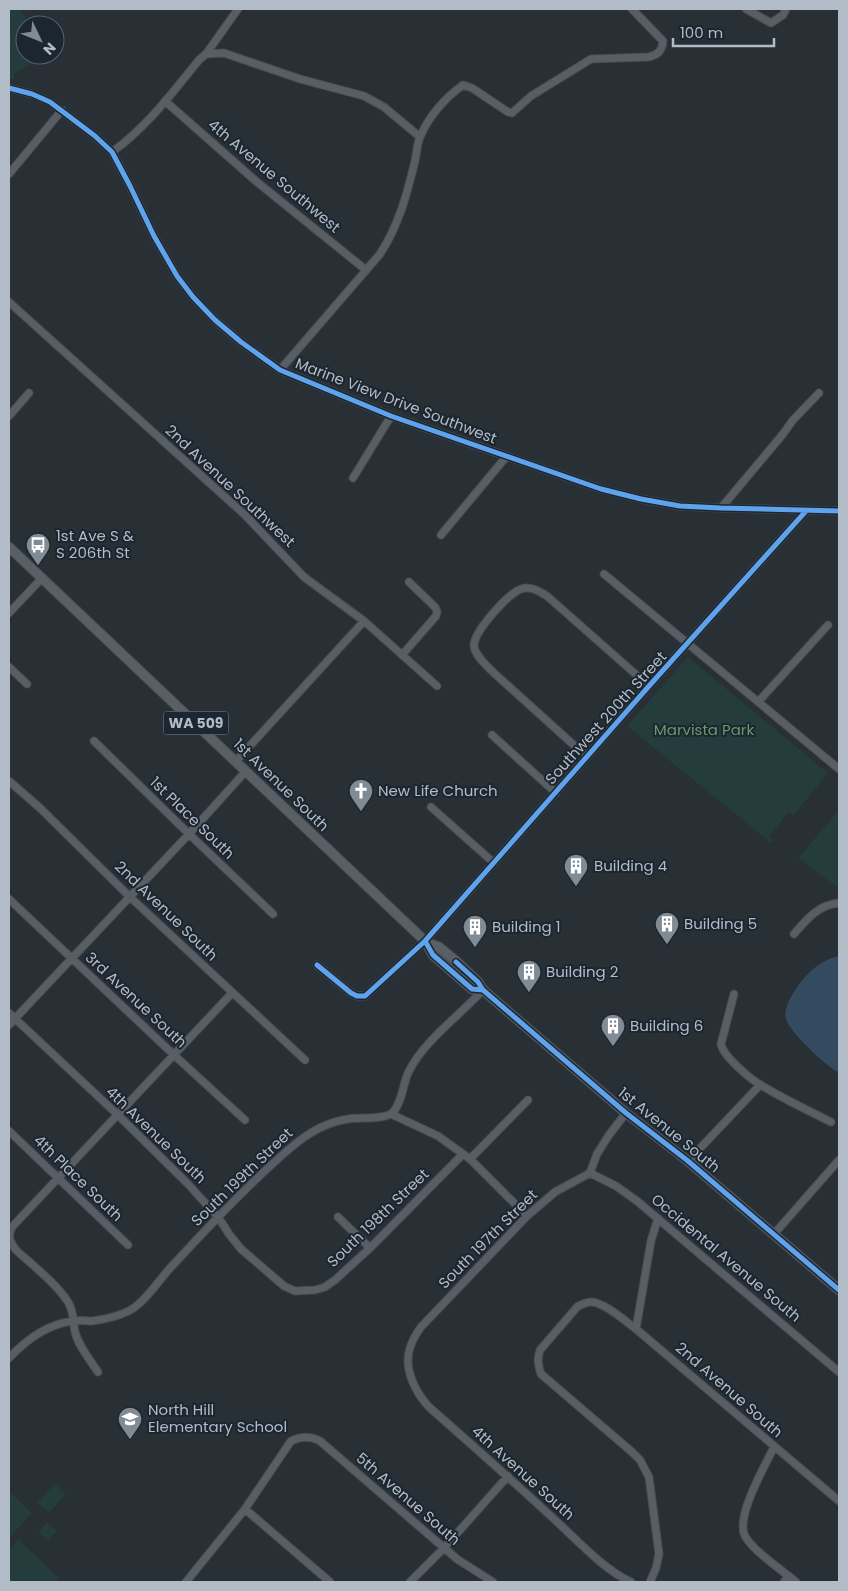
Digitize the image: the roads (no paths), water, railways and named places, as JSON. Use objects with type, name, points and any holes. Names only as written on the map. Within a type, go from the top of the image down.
[{"type":"main road","name":"1st Avenue South","points":[[9,547],[425,941],[433,955],[472,989],[483,990],[626,1113],[688,1162],[839,1290]]},
{"type":"street","points":[[112,152],[128,141],[143,126],[206,54],[238,9]]},
{"type":"street","points":[[280,370],[380,254],[391,238],[399,219],[416,159],[420,136],[426,125],[454,92],[463,86],[472,88],[512,113],[531,96],[591,59],[648,58],[660,52],[663,41],[632,9]]},
{"type":"street","points":[[746,9],[771,22],[784,15],[786,9]]},
{"type":"street","points":[[206,54],[224,53],[300,79],[364,96],[384,107],[420,136]]},
{"type":"street","name":"Marine View Drive Southwest","points":[[9,88],[32,94],[62,110],[112,152],[154,236],[177,276],[215,320],[241,342],[280,370],[391,416],[601,489],[680,506],[839,511]]},
{"type":"street","name":"4th Avenue Southwest","points":[[165,101],[257,182],[366,270]]},
{"type":"street","points":[[9,174],[62,110]]},
{"type":"street","name":"2nd Avenue Southwest","points":[[9,302],[245,515],[304,576],[364,621],[437,686]]},
{"type":"street","points":[[9,416],[29,393]]},
{"type":"street","points":[[721,508],[784,434],[793,420],[820,393]]},
{"type":"street","points":[[353,478],[391,416]]},
{"type":"street","points":[[441,536],[506,457]]},
{"type":"street","name":"Southwest 200th Street","points":[[317,964],[351,993],[357,996],[365,996],[425,941],[806,511]]},
{"type":"street","points":[[604,574],[839,769]]},
{"type":"street","points":[[9,613],[42,578]]},
{"type":"street","points":[[402,655],[436,616],[437,612],[435,607],[409,582]]},
{"type":"street","points":[[587,757],[484,663],[474,646],[482,628],[494,613],[513,594],[520,590],[528,588],[536,590],[547,596],[649,686]]},
{"type":"street","points":[[236,762],[364,621]]},
{"type":"street","points":[[758,702],[828,625]]},
{"type":"street","points":[[9,666],[27,684]]},
{"type":"street","points":[[492,735],[556,793]]},
{"type":"street","name":"1st Place South","points":[[94,741],[273,914]]},
{"type":"street","points":[[9,1025],[246,771]]},
{"type":"street","name":"2nd Avenue South","points":[[9,781],[40,808],[130,897],[305,1060]]},
{"type":"street","points":[[431,807],[494,863]]},
{"type":"street","name":"3rd Avenue South","points":[[9,899],[245,1120]]},
{"type":"street","points":[[794,934],[811,915],[831,904],[839,903]]},
{"type":"street","points":[[483,990],[426,1047],[415,1061],[406,1075],[398,1105],[391,1114],[438,1136],[470,1159],[527,1216]]},
{"type":"street","points":[[98,1372],[75,1333],[69,1304],[62,1293],[16,1250],[9,1236],[12,1227],[232,993]]},
{"type":"street","points":[[734,994],[721,1044],[726,1056],[760,1085],[831,1122]]},
{"type":"street","name":"4th Avenue South","points":[[9,1013],[118,1115],[188,1184],[218,1217],[241,1248],[284,1286],[295,1291],[306,1291]]},
{"type":"street","points":[[688,1162],[760,1085]]},
{"type":"street","points":[[470,1159],[528,1100]]},
{"type":"street","points":[[590,1173],[597,1154],[626,1113]]},
{"type":"street","name":"South 199th Street","points":[[9,1358],[30,1339],[56,1326],[73,1321],[92,1321],[110,1318],[135,1307],[218,1217],[272,1164],[309,1132],[327,1124],[347,1119],[381,1117],[391,1114]]},
{"type":"street","name":"4th Place South","points":[[9,1130],[128,1245]]},
{"type":"street","name":"South 198th Street","points":[[306,1291],[325,1286],[336,1280],[463,1154]]},
{"type":"street","points":[[774,1234],[839,1160]]},
{"type":"street","name":"South 197th Street","points":[[411,1373],[408,1359],[409,1350],[413,1339],[421,1327],[527,1216],[555,1192],[590,1173]]},
{"type":"street","name":"Occidental Avenue South","points":[[590,1173],[616,1186],[658,1218],[839,1372]]},
{"type":"street","points":[[338,1217],[370,1248]]},
{"type":"street","points":[[636,1329],[651,1241],[658,1218]]},
{"type":"street","name":"2nd Avenue South","points":[[650,1582],[659,1554],[648,1477],[645,1468],[632,1452],[541,1374],[538,1366],[537,1357],[545,1343],[578,1306],[586,1302],[592,1301],[609,1309],[636,1329],[839,1501]]},
{"type":"street","name":"4th Avenue South","points":[[411,1373],[419,1396],[429,1407],[508,1476],[601,1562],[620,1578],[631,1582]]},
{"type":"street","name":"5th Avenue South","points":[[245,1508],[291,1441],[298,1438],[313,1438],[320,1441],[457,1559],[493,1582]]},
{"type":"street","points":[[774,1447],[746,1505],[742,1528],[744,1534],[757,1550],[786,1579],[796,1582]]},
{"type":"street","points":[[410,1582],[444,1548],[508,1476]]},
{"type":"street","points":[[186,1582],[245,1508],[330,1582]]},
{"type":"water","points":[[839,956],[839,1073],[801,1041],[789,1025],[785,1013],[798,985],[808,974],[825,961]]},
{"type":"place","name":"1st Ave S & S 206th St","points":[[38,566]]},
{"type":"place","name":"New Life Church","points":[[361,812]]},
{"type":"place","name":"Building 4","points":[[576,887]]},
{"type":"place","name":"Building 5","points":[[667,945]]},
{"type":"place","name":"Building 1","points":[[475,948]]},
{"type":"place","name":"Building 2","points":[[529,993]]},
{"type":"place","name":"Building 6","points":[[613,1047]]},
{"type":"place","name":"North Hill Elementary School","points":[[130,1440]]},
{"type":"park label","name":"Marvista Park","points":[[704,730]]}]
